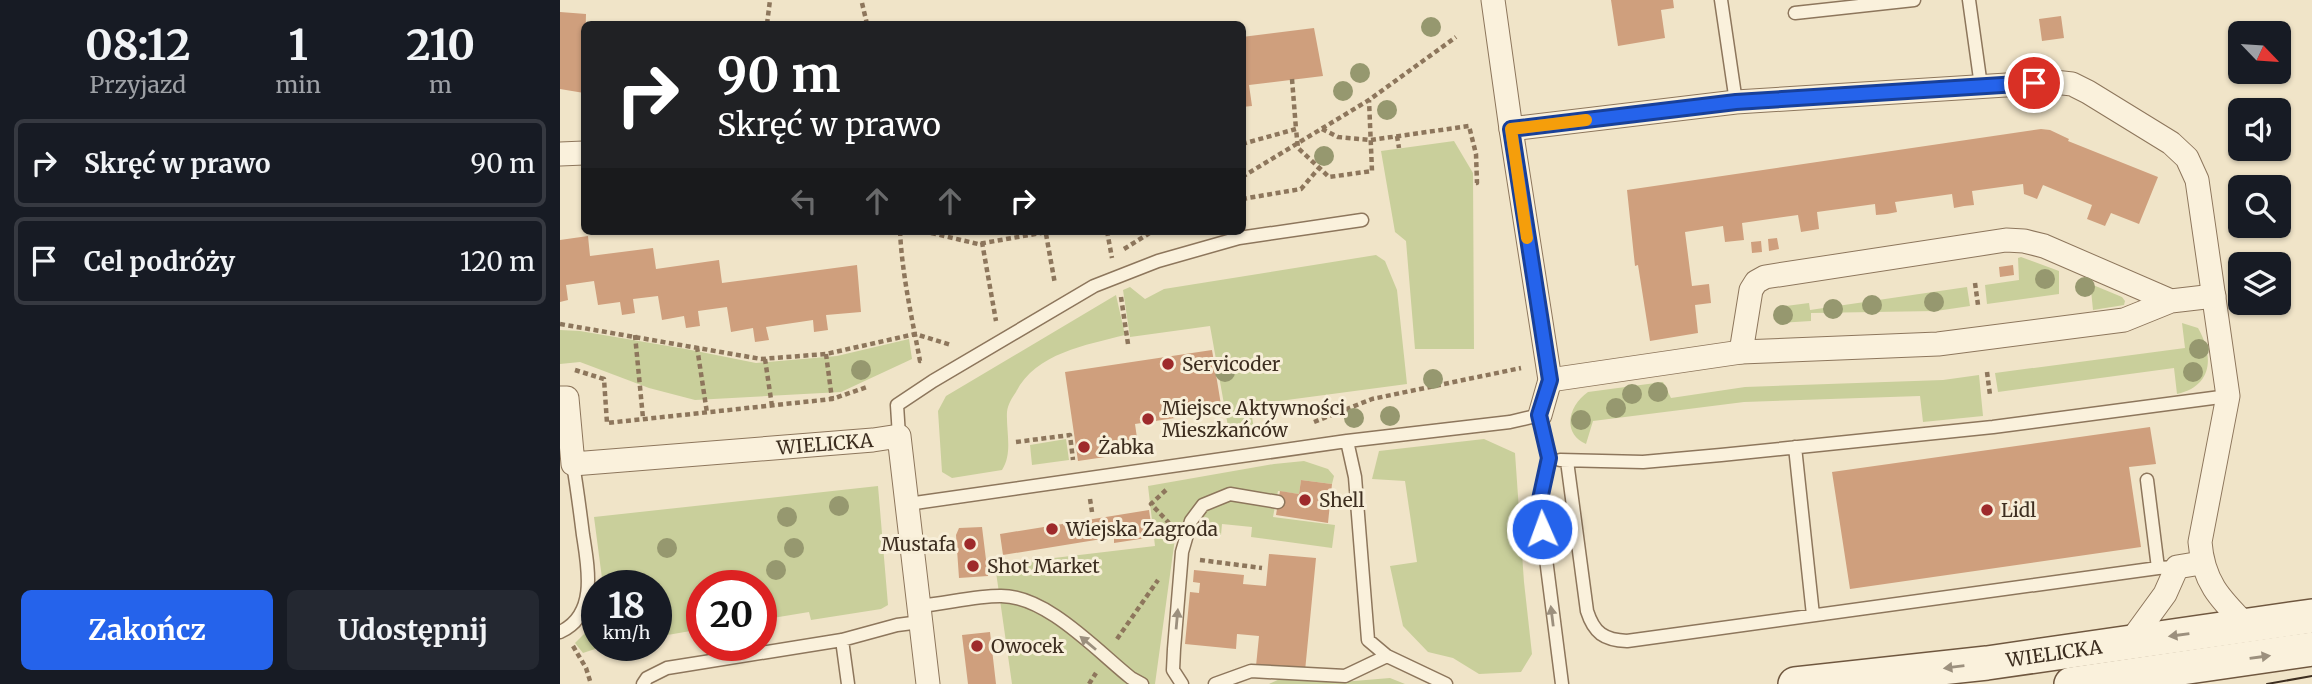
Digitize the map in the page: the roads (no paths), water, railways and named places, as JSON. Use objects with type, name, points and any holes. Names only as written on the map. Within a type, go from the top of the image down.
[{"type":"main road","name":"WIELICKA","points":[[1795,684],[1973,664],[2312,616]]},
{"type":"main road","name":"WIELICKA","points":[[2071,684],[2312,649]]},
{"type":"street","points":[[1493,0],[1550,380],[1539,415]]},
{"type":"street","points":[[1511,129],[1736,102],[2054,82],[2072,84],[2088,92],[2159,136],[2187,158],[2197,180],[2228,396],[2200,542],[2201,563],[2213,588],[2246,625]]},
{"type":"street","points":[[560,154],[581,153]]},
{"type":"street","points":[[1741,352],[1751,290],[1756,282],[1765,276],[2006,240],[2044,246],[2171,300]]},
{"type":"street","points":[[1550,380],[1741,352],[1938,344],[2124,320],[2171,300],[2214,296]]},
{"type":"street","points":[[560,398],[567,398],[573,464]]},
{"type":"street","name":"WIELICKA","points":[[573,464],[899,436],[928,684]]},
{"type":"street","points":[[2130,642],[2165,594],[2168,568],[2201,563]]},
{"type":"lane","points":[[1721,0],[1736,102]]},
{"type":"lane","points":[[1795,13],[1914,0]]},
{"type":"lane","points":[[1969,0],[1981,86]]},
{"type":"lane","points":[[899,436],[897,405],[944,374],[1094,286],[1158,261],[1239,238],[1362,220]]},
{"type":"lane","points":[[1549,458],[1567,461],[1643,462],[1993,426],[2228,396]]},
{"type":"lane","points":[[908,504],[1347,441],[1510,422],[1539,415],[1549,458],[1539,504],[1562,684]]},
{"type":"lane","points":[[1347,441],[1354,477],[1368,640],[1387,656],[1446,684]]},
{"type":"lane","points":[[1795,447],[1813,615]]},
{"type":"lane","points":[[1567,461],[1587,611],[1592,626],[1601,636],[1627,641],[2168,568],[2147,480]]},
{"type":"lane","points":[[560,632],[576,621],[585,604],[589,580],[573,464]]},
{"type":"lane","points":[[1182,684],[1173,670],[1183,543],[1191,521],[1203,505],[1230,494],[1278,502]]},
{"type":"lane","points":[[643,684],[647,678],[667,668],[842,640],[897,625],[919,614],[1000,596],[1027,600],[1048,610],[1142,684]]},
{"type":"lane","points":[[842,640],[848,684]]},
{"type":"lane","points":[[1215,684],[1251,671],[1345,676],[1387,656]]},
{"type":"tram line","points":[[2267,684],[2312,676]]},
{"type":"place","name":"Servicoder","points":[[1168,364]]},
{"type":"place","name":"Miejsce Aktywności Mieszkańców","points":[[1148,419]]},
{"type":"place","name":"Żabka","points":[[1084,447]]},
{"type":"place","name":"Shell","points":[[1305,500]]},
{"type":"place","name":"Lidl","points":[[1987,510]]},
{"type":"place","name":"Wiejska Zagroda","points":[[1052,529]]},
{"type":"place","name":"Mustafa","points":[[970,544]]},
{"type":"place","name":"Shot Market","points":[[973,566]]},
{"type":"place","name":"Owocek","points":[[977,646]]}]
